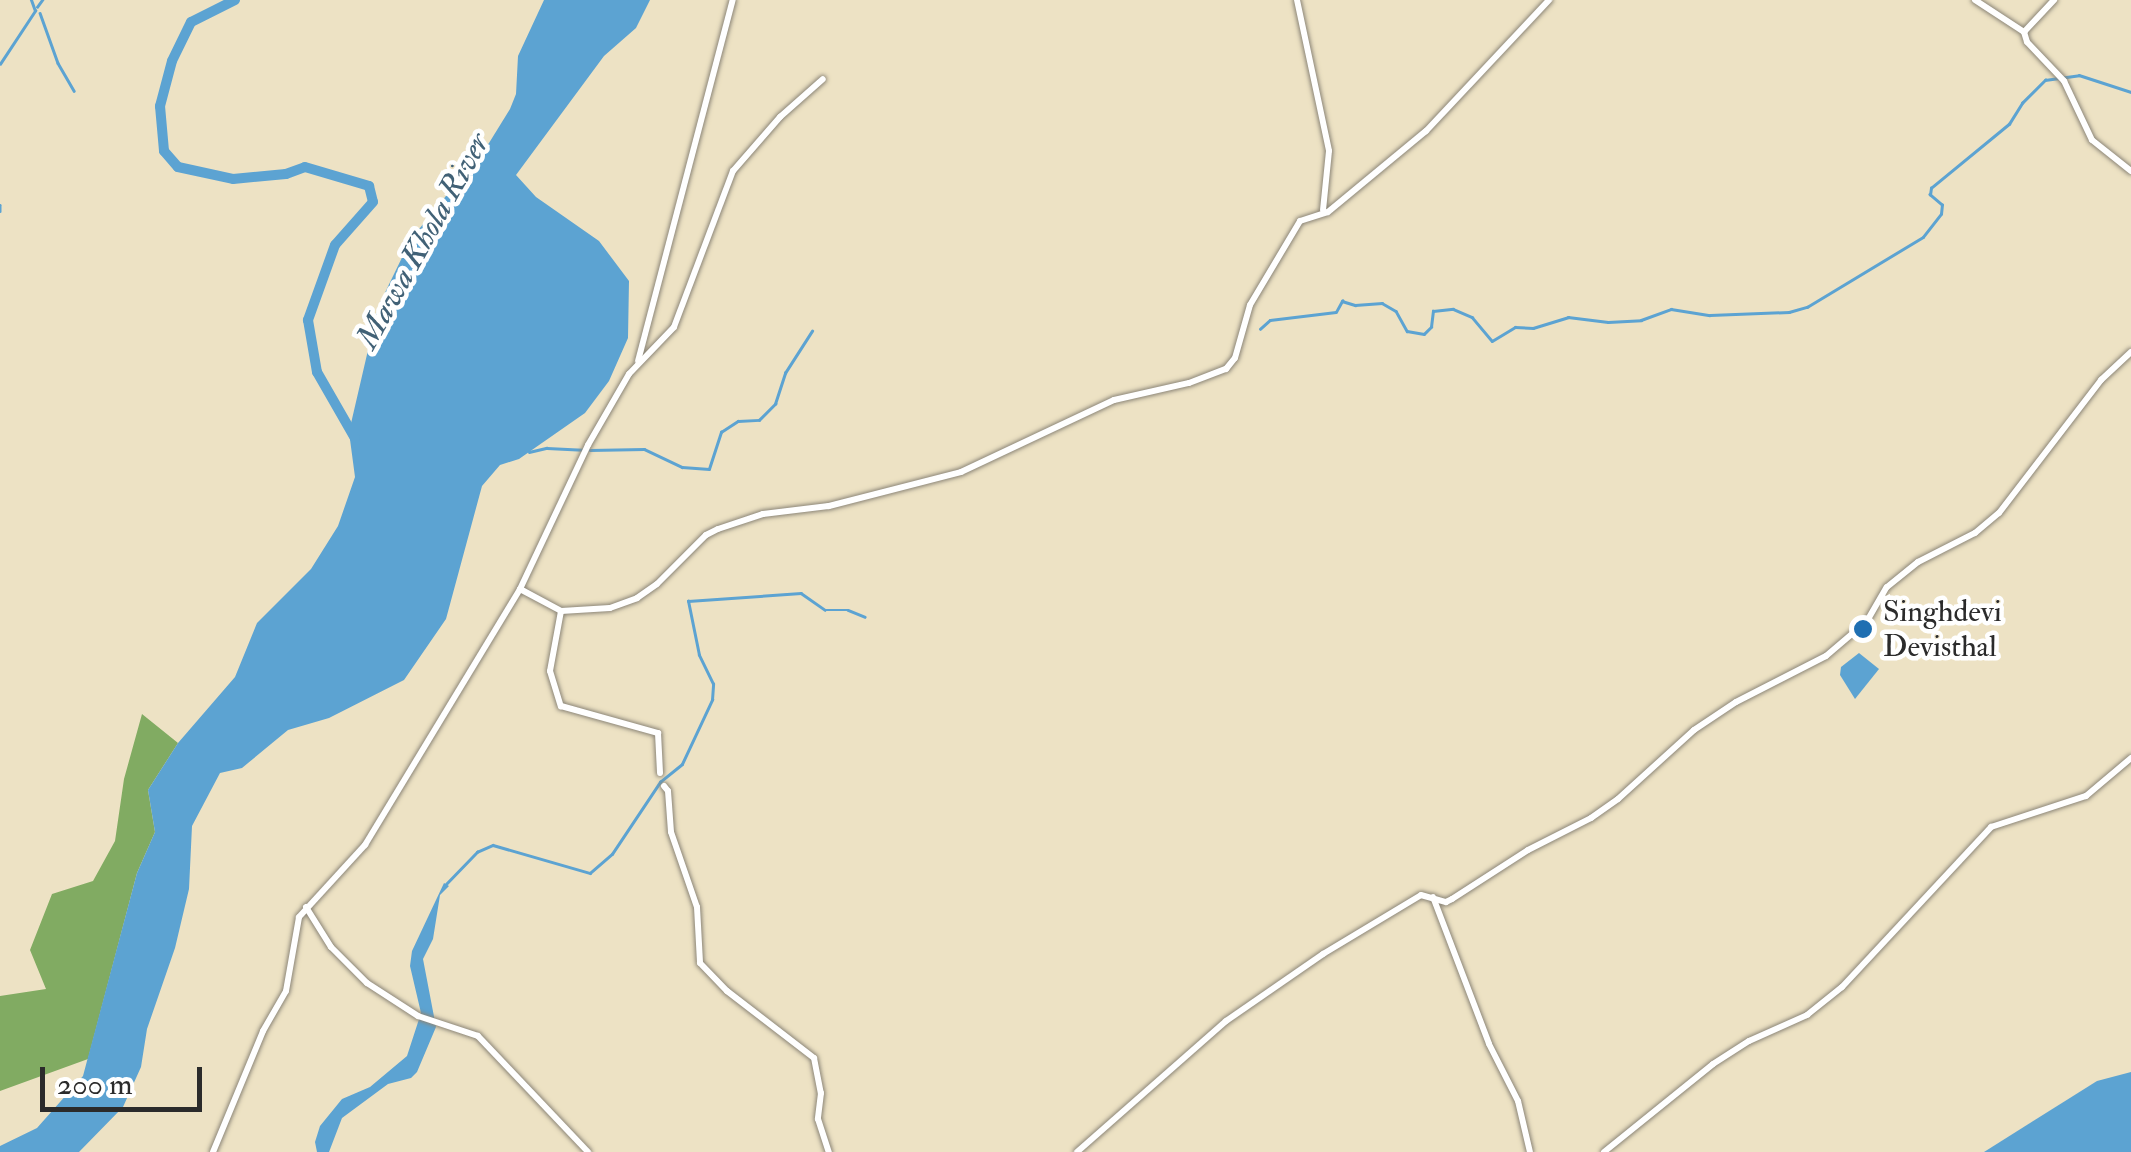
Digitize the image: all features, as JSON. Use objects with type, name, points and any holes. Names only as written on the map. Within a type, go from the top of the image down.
[{"type":"street","points":[[213,1152],[264,1032],[286,991],[292,938],[306,906],[365,844],[520,589],[588,445],[638,361],[733,0]]},
{"type":"street","points":[[1297,0],[1329,151],[1323,210]]},
{"type":"street","points":[[520,589],[561,611],[595,612],[637,598],[706,535],[736,522],[786,510],[830,506],[961,472],[1114,400],[1189,383],[1226,369],[1268,272],[1300,222],[1323,210],[1328,212],[1426,131],[1550,0]]},
{"type":"street","points":[[1975,0],[2024,32],[2026,42],[2064,81],[2092,140],[2131,172]]},
{"type":"street","points":[[2024,32],[2054,0]]},
{"type":"street","points":[[638,361],[654,348],[680,314],[733,172],[780,118],[823,79]]},
{"type":"street","points":[[1077,1152],[1192,1050],[1267,991],[1421,894],[1446,902],[1528,850],[1591,818],[1618,799],[1694,730],[1736,702],[1826,656],[1867,622],[1888,587],[1918,562],[1975,533],[1998,513],[2100,380],[2131,352]]},
{"type":"street","points":[[561,611],[550,670],[561,706],[658,733],[660,773]]},
{"type":"street","points":[[1604,1152],[1713,1064],[1749,1041],[1807,1015],[1842,987],[1991,827],[2086,796],[2131,758]]},
{"type":"street","points":[[664,786],[670,832],[696,907],[700,964],[727,991],[814,1058],[821,1093],[818,1119],[829,1152]]},
{"type":"street","points":[[1432,897],[1489,1044],[1518,1102],[1530,1152]]},
{"type":"street","points":[[306,906],[331,947],[354,971],[418,1016],[460,1026],[478,1036],[588,1152]]},
{"type":"green space","points":[[142,714],[178,743],[148,790],[155,832],[137,873],[88,1059],[0,1091],[0,996],[46,989],[30,950],[52,894],[93,881],[115,841],[124,779]]},
{"type":"water","name":"Mawa Khola River","points":[[544,0],[650,0],[636,28],[604,56],[516,175],[536,197],[599,241],[629,281],[628,338],[609,381],[585,413],[519,459],[500,465],[482,486],[446,619],[404,680],[329,718],[288,730],[242,768],[220,773],[192,826],[189,889],[175,948],[147,1029],[141,1067],[123,1107],[79,1152],[0,1152],[0,1146],[37,1128],[83,1076],[137,873],[155,832],[148,790],[178,743],[235,677],[257,623],[311,569],[338,526],[355,477],[349,432],[378,307],[411,239],[489,143],[510,109],[516,94],[518,56]]},
{"type":"water","points":[[1859,653],[1879,669],[1855,699],[1840,675],[1841,667]]},
{"type":"water","points":[[444,883],[449,886],[440,895],[433,939],[423,959],[436,1027],[417,1072],[411,1078],[388,1084],[342,1118],[329,1152],[317,1152],[315,1142],[320,1126],[342,1099],[370,1087],[407,1056],[421,1013],[410,966],[412,951]]},
{"type":"water","points":[[2131,1072],[2131,1152],[1984,1152],[2097,1081]]},
{"type":"waterway","points":[[0,64],[35,11],[31,0]]},
{"type":"waterway","points":[[37,7],[42,0]]},
{"type":"waterway","points":[[235,0],[191,22],[172,61],[160,106],[164,151],[178,167],[233,179],[286,174],[305,167],[369,186],[373,202],[335,245],[308,320],[317,372],[355,438]]},
{"type":"waterway","points":[[40,13],[58,63],[74,91]]},
{"type":"waterway","points":[[1260,329],[1270,320],[1336,312],[1342,301],[1355,305],[1382,303],[1396,311],[1407,331],[1424,334],[1431,327],[1433,311],[1453,309],[1472,317],[1492,341],[1515,327],[1533,328],[1568,317],[1608,322],[1641,320],[1671,309],[1710,315],[1789,312],[1807,307],[1923,237],[1941,214],[1942,205],[1930,195],[1931,188],[2009,124],[2022,103],[2045,80],[2079,75],[2131,92]]},
{"type":"waterway","points":[[0,205],[0,211]]},
{"type":"waterway","points":[[590,450],[644,449],[682,467],[709,469],[721,432],[738,421],[759,420],[775,404],[785,373],[812,331]]},
{"type":"waterway","points":[[529,452],[547,448],[582,450]]},
{"type":"waterway","points":[[446,884],[477,852],[493,845],[590,873],[612,854],[660,782],[682,764],[712,700],[713,684],[699,655],[688,601],[801,593],[825,610],[848,610],[865,617]]},
{"type":"place","name":"Singhdevi Devisthal","points":[[1863,629]]}]
